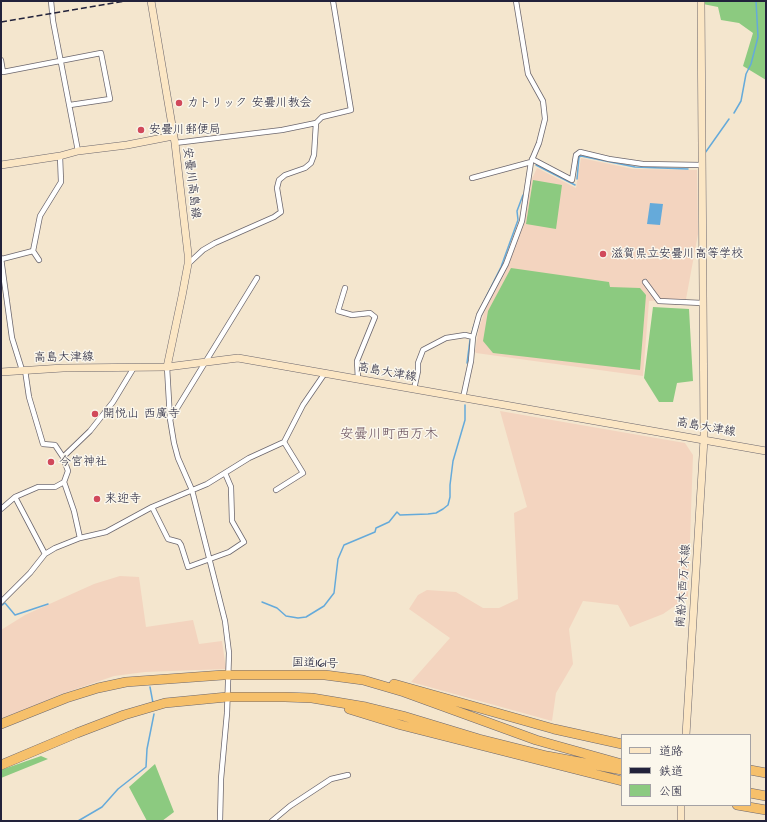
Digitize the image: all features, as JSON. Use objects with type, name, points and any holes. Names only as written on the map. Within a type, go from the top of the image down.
[{"type":"highway","name":"国道161号","points":[[1,724],[44,706],[98,688],[141,680],[228,675],[324,675],[362,680],[404,692],[536,740],[621,764]]},
{"type":"highway","points":[[362,680],[407,686],[554,729],[621,744]]},
{"type":"highway","points":[[1,765],[77,733],[165,703],[227,697],[284,696],[331,700],[403,716],[479,739],[547,756],[621,770]]},
{"type":"highway","points":[[331,700],[336,705],[400,725],[621,781]]},
{"type":"highway","points":[[751,770],[766,773]]},
{"type":"highway","points":[[751,793],[766,796]]},
{"type":"highway","points":[[743,806],[766,810]]},
{"type":"main road","name":"安曇川高島線","points":[[151,1],[174,139],[186,234],[188,264],[167,367]]},
{"type":"main road","name":"南船木西万木線","points":[[686,734],[704,439],[702,303],[704,231],[701,1]]},
{"type":"main road","points":[[1,165],[60,156],[78,151],[128,146],[174,139]]},
{"type":"main road","name":"高島大津線","points":[[1,372],[24,370],[133,369],[167,367],[238,358],[766,451]]},
{"type":"main road","points":[[681,806],[681,821]]},
{"type":"street","points":[[51,1],[78,151]]},
{"type":"street","points":[[174,139],[264,134],[316,123],[322,117],[351,110],[333,1]]},
{"type":"street","points":[[463,398],[471,361],[473,337],[479,315],[506,264],[522,221],[531,160],[544,127],[545,109],[543,101],[528,74],[516,1]]},
{"type":"street","points":[[1,60],[3,72],[102,53],[110,99],[70,105]]},
{"type":"street","points":[[188,264],[203,250],[215,242],[274,217],[282,212],[277,188],[278,180],[285,175],[305,168],[311,162],[314,155],[316,123]]},
{"type":"street","points":[[472,178],[531,160],[572,180],[576,156],[580,152],[609,159],[643,164],[702,165]]},
{"type":"street","points":[[39,260],[33,251],[40,216],[61,182],[60,156]]},
{"type":"street","points":[[33,251],[1,257],[12,338],[24,370],[29,397],[43,444],[55,445],[63,457],[68,471],[64,482],[74,511],[80,538]]},
{"type":"street","points":[[170,418],[257,278]]},
{"type":"street","points":[[644,282],[659,301],[702,303]]},
{"type":"street","points":[[345,288],[338,311],[352,315],[370,313],[375,317],[357,361],[358,379]]},
{"type":"street","points":[[414,389],[418,371],[418,363],[423,350],[446,338],[464,336],[473,337]]},
{"type":"street","points":[[167,367],[170,418],[178,458],[192,490],[225,622],[229,653],[220,821]]},
{"type":"street","points":[[63,457],[88,434],[114,402],[133,369]]},
{"type":"street","points":[[1,602],[30,573],[45,554],[66,542],[106,532],[152,507],[192,490],[249,458],[284,442],[304,405],[325,373]]},
{"type":"street","points":[[276,490],[303,473],[284,442]]},
{"type":"street","points":[[152,507],[168,539],[179,542],[181,545],[188,567],[229,552],[244,542],[232,521],[232,487],[225,472]]},
{"type":"street","points":[[1,509],[15,497],[38,487],[55,487],[64,482]]},
{"type":"street","points":[[15,497],[45,554]]},
{"type":"street","points":[[272,821],[290,806],[331,780],[348,775]]},
{"type":"shaded area","name":"滋賀県立安曇川高等学校","points":[[581,158],[633,169],[697,170],[698,234],[686,299],[649,301],[643,376],[476,353],[475,351],[479,328],[486,308],[505,273],[523,225],[530,183],[537,168],[576,188]]},
{"type":"shaded area","points":[[500,411],[685,443],[693,455],[688,597],[663,614],[630,627],[618,605],[583,601],[569,629],[573,664],[556,693],[552,721],[411,682],[450,638],[409,609],[418,595],[427,590],[456,592],[483,608],[499,608],[518,599],[514,513],[527,507]]},
{"type":"shaded area","points":[[120,576],[139,577],[146,627],[193,620],[199,644],[222,641],[226,669],[145,672],[114,676],[59,695],[1,720],[1,630],[25,615],[94,584]]},
{"type":"green space","points":[[703,1],[766,1],[766,80],[743,66],[753,33],[739,23],[721,20],[718,7],[703,4]]},
{"type":"green space","points":[[533,180],[562,185],[556,229],[526,224]]},
{"type":"green space","points":[[511,268],[609,282],[610,287],[640,288],[646,295],[640,370],[493,353],[483,341],[488,311]]},
{"type":"green space","points":[[653,307],[689,309],[693,381],[677,383],[673,402],[659,402],[644,378]]},
{"type":"green space","points":[[41,756],[48,759],[1,778],[1,770]]},
{"type":"green space","points":[[155,764],[174,812],[162,821],[147,821],[129,787]]},
{"type":"water","points":[[650,203],[663,204],[660,225],[647,224]]},
{"type":"waterway","points":[[734,113],[741,101],[746,74],[751,64],[758,37],[756,1]]},
{"type":"waterway","points":[[705,153],[729,119]]},
{"type":"waterway","points":[[577,179],[579,157],[581,156],[635,167],[688,169]]},
{"type":"waterway","points":[[536,165],[575,185]]},
{"type":"waterway","points":[[478,313],[501,267],[518,220],[517,211],[523,195]]},
{"type":"waterway","points":[[472,333],[474,325]]},
{"type":"waterway","points":[[467,363],[470,340]]},
{"type":"waterway","points":[[262,602],[277,608],[286,616],[298,618],[306,617],[324,606],[334,593],[338,559],[344,545],[375,532],[376,528],[389,522],[397,512],[400,515],[436,513],[448,505],[453,461],[465,420],[465,405]]},
{"type":"waterway","points":[[1,606],[5,603],[15,615],[48,604]]},
{"type":"waterway","points":[[150,687],[153,703]]},
{"type":"waterway","points":[[78,821],[102,807],[118,789],[146,767],[147,749],[154,714]]},
{"type":"railway","points":[[1,22],[126,1]]},
{"type":"place","name":"カトリック 安曇川教会","points":[[179,103]]},
{"type":"place","name":"安曇川郵便局","points":[[141,130]]},
{"type":"place","name":"滋賀県立安曇川高等学校","points":[[603,254]]},
{"type":"place","name":"開悦山 西廣寺","points":[[95,414]]},
{"type":"place","name":"今宮神社","points":[[51,462]]},
{"type":"place","name":"来迎寺","points":[[97,499]]},
{"type":"district","name":"安曇川町西万木","points":[[389,435]]}]
